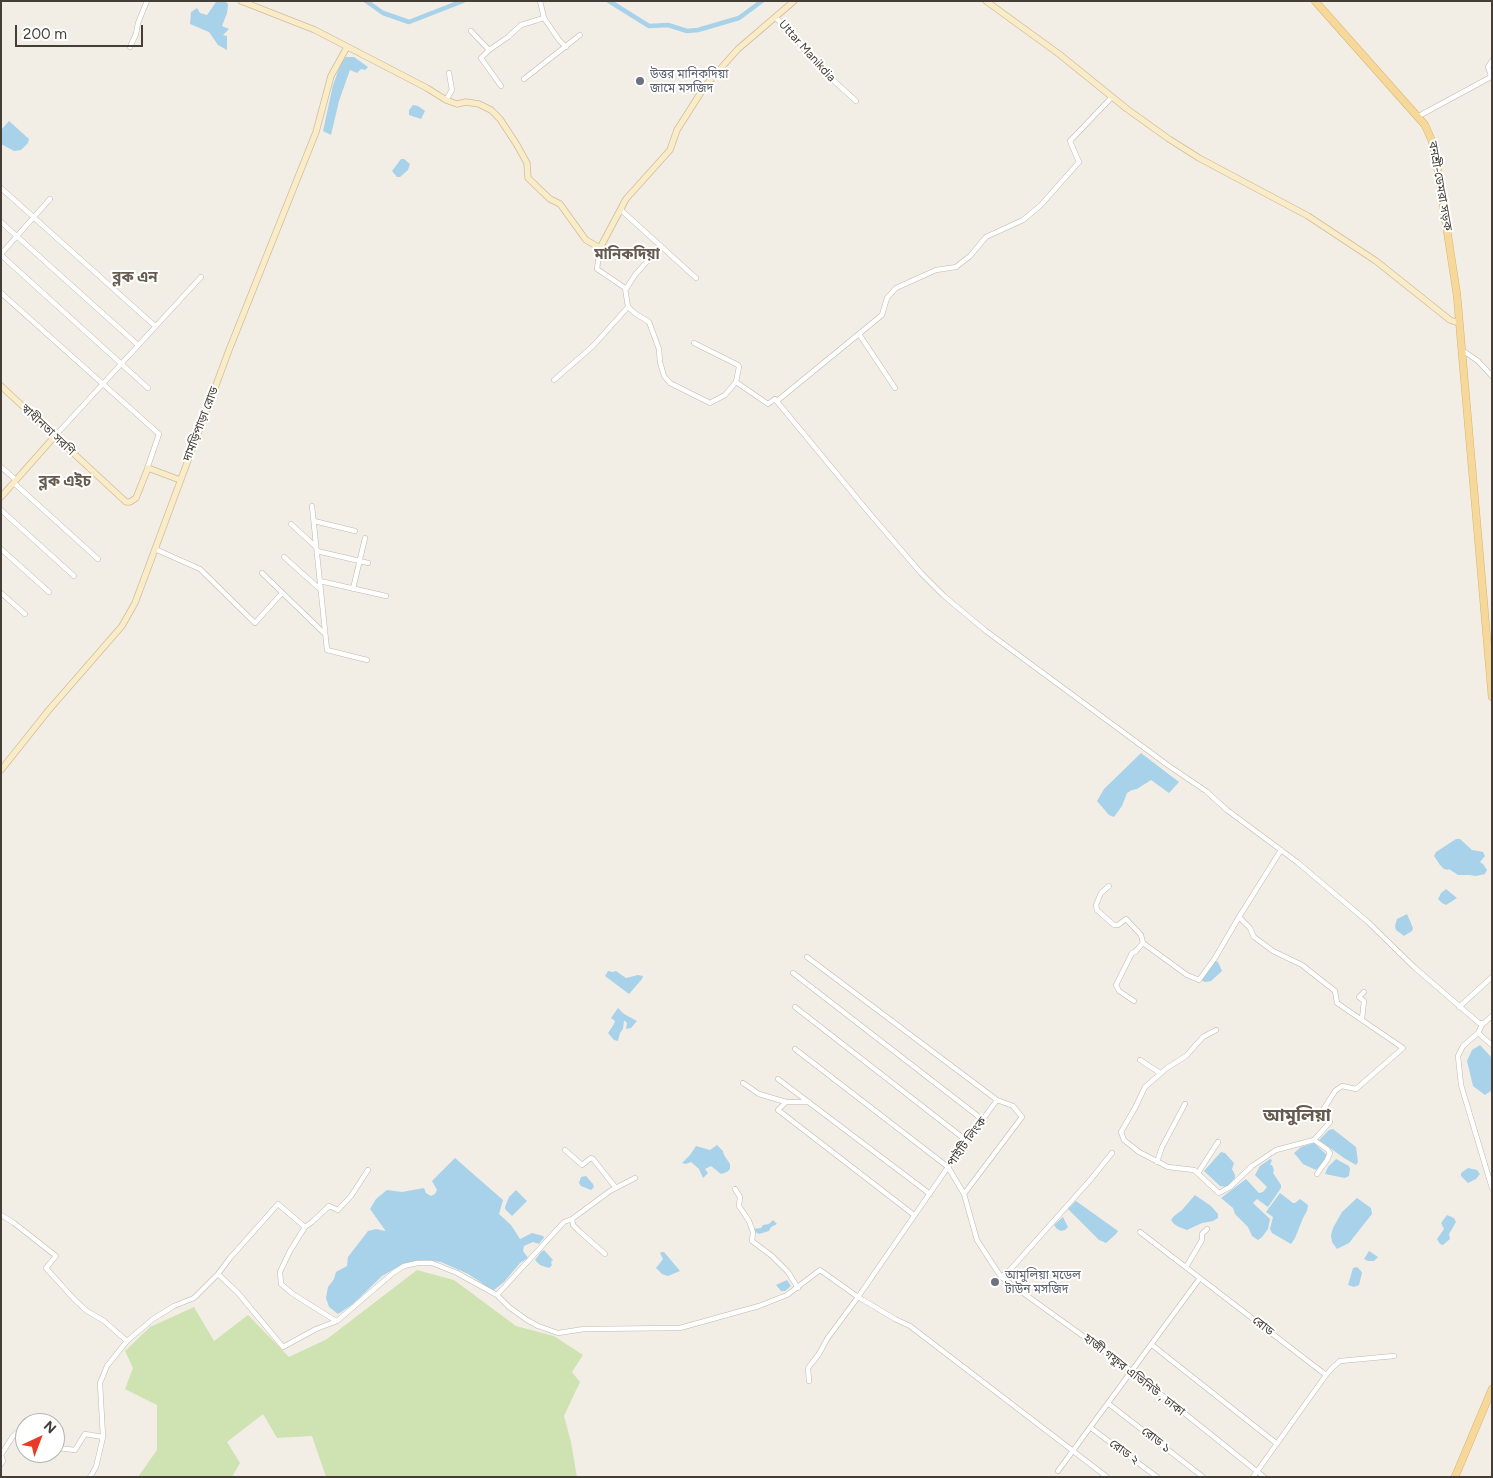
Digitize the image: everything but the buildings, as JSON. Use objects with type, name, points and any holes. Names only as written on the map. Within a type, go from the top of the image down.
[{"type":"main road","points":[[241,1],[255,4],[315,30],[427,88],[446,100],[457,104],[466,102],[479,104],[491,110],[500,119],[522,154],[526,162],[528,178],[550,199],[560,204],[586,240],[600,248]]},
{"type":"main road","points":[[775,17],[794,1]]},
{"type":"main road","name":"বনশ্রী-ডেমরা সড়ক","points":[[1315,1],[1417,117],[1429,133],[1437,157],[1460,323],[1476,532],[1490,652],[1492,697]]},
{"type":"main road","points":[[988,2],[1059,54],[1149,126],[1199,158],[1308,216],[1376,261],[1450,320],[1460,323]]},
{"type":"main road","name":"Uttar Manikdia","points":[[600,248],[626,200],[670,150],[677,130],[705,86],[738,49],[775,17]]},
{"type":"main road","name":"দামড়িপাড়া রোড","points":[[1,770],[48,711],[122,626],[135,603],[180,480],[316,132],[331,76],[346,47]]},
{"type":"main road","name":"স্বাধীনতা সরণি","points":[[1,386],[128,503],[136,498],[147,469]]},
{"type":"main road","points":[[1,497],[55,436]]},
{"type":"main road","points":[[147,469],[180,480]]},
{"type":"main road","points":[[1455,1477],[1492,1389]]},
{"type":"street","points":[[130,47],[147,1]]},
{"type":"street","points":[[540,1],[544,18],[566,48]]},
{"type":"street","name":"Uttar Manikdia","points":[[775,17],[796,37],[821,69],[856,101]]},
{"type":"street","points":[[501,86],[481,58],[521,25],[544,18]]},
{"type":"street","points":[[471,31],[489,50]]},
{"type":"street","points":[[524,80],[580,35]]},
{"type":"street","points":[[1417,117],[1489,78],[1491,75],[1488,67],[1492,61]]},
{"type":"street","points":[[446,100],[452,90],[449,73]]},
{"type":"street","points":[[736,382],[768,404],[775,400],[777,402],[882,315],[887,298],[896,288],[936,270],[956,267],[970,256],[986,237],[1022,220],[1041,205],[1079,162],[1070,141],[1112,97]]},
{"type":"street","points":[[1,188],[155,326]]},
{"type":"street","points":[[50,199],[1,255],[148,388]]},
{"type":"street","points":[[621,210],[696,278]]},
{"type":"street","points":[[1,222],[138,345]]},
{"type":"street","points":[[661,246],[635,275],[626,290],[626,302],[628,307],[636,314],[649,322],[659,349],[660,362],[665,379],[710,404],[725,395],[736,382],[740,368],[738,365],[694,343]]},
{"type":"street","points":[[600,248],[598,270],[615,280],[626,290]]},
{"type":"street","points":[[55,436],[201,277]]},
{"type":"street","points":[[1,293],[159,434],[147,469]]},
{"type":"street","points":[[554,380],[593,346],[628,307]]},
{"type":"street","points":[[859,334],[895,388]]},
{"type":"street","points":[[1462,350],[1478,361],[1492,376]]},
{"type":"street","points":[[777,402],[870,514],[921,573],[944,596],[986,631],[1169,766],[1206,791],[1227,810],[1281,850],[1368,922],[1414,968],[1482,1025]]},
{"type":"street","points":[[1,467],[98,559]]},
{"type":"street","points":[[312,506],[327,650],[367,660]]},
{"type":"street","points":[[1,510],[74,576]]},
{"type":"street","points":[[314,521],[355,531]]},
{"type":"street","points":[[291,524],[317,549],[368,563]]},
{"type":"street","points":[[353,589],[365,538]]},
{"type":"street","points":[[1,549],[49,592]]},
{"type":"street","points":[[155,549],[200,570],[255,623],[282,593]]},
{"type":"street","points":[[284,557],[321,590]]},
{"type":"street","points":[[262,573],[325,634]]},
{"type":"street","points":[[320,581],[386,596]]},
{"type":"street","points":[[1,593],[24,614]]},
{"type":"street","points":[[1109,886],[1100,892],[1096,906],[1097,910],[1114,925],[1118,925],[1126,919],[1141,935],[1143,942],[1187,974],[1199,980],[1215,958],[1281,850]]},
{"type":"street","points":[[1216,1030],[1203,1037],[1186,1056],[1160,1073],[1145,1087],[1120,1132],[1124,1140],[1138,1152],[1168,1167],[1186,1168],[1198,1173],[1219,1193],[1230,1187],[1258,1161],[1276,1150],[1314,1140],[1330,1122],[1323,1110],[1335,1090],[1342,1086],[1356,1089],[1404,1048],[1337,1003],[1334,991],[1302,965],[1273,951],[1254,937],[1250,928],[1239,917]]},
{"type":"street","points":[[1134,1001],[1119,991],[1116,985],[1132,953],[1143,942]]},
{"type":"street","points":[[807,957],[997,1100],[1013,1106],[1022,1117],[964,1194]]},
{"type":"street","points":[[793,973],[983,1120]]},
{"type":"street","points":[[1459,1007],[1492,977]]},
{"type":"street","points":[[1362,1019],[1364,1002],[1359,997],[1364,992]]},
{"type":"street","points":[[795,1007],[968,1141]]},
{"type":"street","points":[[1492,1016],[1459,1051],[1460,1080],[1492,1188]]},
{"type":"street","points":[[1478,1032],[1492,1046]]},
{"type":"street","points":[[795,1049],[948,1166],[964,1194],[976,1240],[1001,1277],[1010,1270],[1112,1153]]},
{"type":"street","points":[[1140,1060],[1160,1073]]},
{"type":"street","points":[[778,1079],[930,1194]]},
{"type":"street","points":[[743,1083],[759,1094],[786,1102],[808,1102]]},
{"type":"street","name":"পাইটি লিংক","points":[[809,1380],[808,1368],[819,1354],[827,1339],[948,1166],[997,1100]]},
{"type":"street","points":[[786,1102],[778,1110],[914,1215]]},
{"type":"street","points":[[1157,1162],[1162,1147],[1185,1104]]},
{"type":"street","points":[[1314,1140],[1330,1153],[1317,1174]]},
{"type":"street","points":[[1198,1173],[1218,1142]]},
{"type":"street","points":[[565,1150],[582,1165],[591,1158],[593,1159],[616,1188]]},
{"type":"street","points":[[336,1321],[280,1284],[280,1272],[305,1226],[312,1222],[328,1206],[338,1210],[351,1196],[368,1170]]},
{"type":"street","points":[[497,1295],[564,1222],[572,1220],[616,1188],[635,1178]]},
{"type":"street","points":[[735,1189],[740,1197],[739,1206],[749,1221],[753,1232],[752,1241],[772,1256],[788,1272],[798,1288]]},
{"type":"street","points":[[90,1477],[96,1467],[103,1437],[100,1383],[107,1366],[127,1341],[153,1319],[174,1306],[194,1298],[218,1274],[278,1204],[305,1226]]},
{"type":"street","points":[[1,1215],[56,1256],[46,1268],[74,1299],[127,1341]]},
{"type":"street","points":[[572,1220],[579,1231],[605,1254]]},
{"type":"street","points":[[1186,1267],[1202,1240],[1202,1234],[1207,1229]]},
{"type":"street","name":"রোড","points":[[1140,1232],[1326,1375]]},
{"type":"street","points":[[218,1274],[238,1293],[283,1347],[311,1331],[336,1321],[393,1273],[404,1266],[417,1262],[432,1263],[497,1295],[503,1302],[527,1320],[558,1333],[584,1329],[680,1328],[759,1306],[787,1295],[820,1270],[858,1297],[910,1326],[1107,1477]]},
{"type":"street","name":"হাজী গফুর এভিনিউ , ঢাকা","points":[[1001,1277],[1133,1372],[1264,1477]]},
{"type":"street","points":[[1058,1471],[1133,1372],[1200,1278]]},
{"type":"street","points":[[1152,1345],[1276,1443]]},
{"type":"street","points":[[1253,1477],[1326,1375],[1340,1361],[1394,1356]]},
{"type":"street","name":"রোড ১","points":[[1109,1404],[1203,1477]]},
{"type":"street","name":"রোড ২","points":[[1091,1428],[1157,1477]]},
{"type":"street","points":[[1,1464],[3,1461],[1,1455],[15,1434]]},
{"type":"street","points":[[65,1448],[75,1450],[85,1434],[103,1437]]},
{"type":"green space","points":[[417,1270],[454,1280],[516,1326],[554,1336],[583,1355],[572,1372],[580,1382],[564,1416],[577,1477],[326,1477],[312,1436],[277,1438],[263,1414],[227,1442],[240,1463],[232,1477],[138,1477],[157,1450],[157,1405],[125,1389],[133,1368],[125,1351],[150,1327],[194,1307],[214,1341],[248,1315],[289,1357],[327,1339]]},
{"type":"water","points":[[225,1],[228,4],[227,13],[222,26],[229,29],[223,35],[227,36],[227,50],[218,45],[209,32],[190,24],[191,12],[197,8],[200,13],[207,15],[216,2]]},
{"type":"water","points":[[346,57],[354,57],[368,67],[365,70],[361,69],[357,73],[350,70],[339,101],[331,135],[323,131],[333,85],[341,63]]},
{"type":"water","points":[[413,105],[425,111],[421,119],[409,115],[409,110]]},
{"type":"water","points":[[9,121],[29,139],[28,143],[21,150],[14,151],[1,144],[1,130]]},
{"type":"water","points":[[401,159],[410,164],[408,170],[400,177],[397,177],[392,171]]},
{"type":"water","points":[[1141,753],[1179,782],[1169,793],[1151,780],[1127,793],[1122,806],[1114,817],[1109,815],[1097,801],[1104,789]]},
{"type":"water","points":[[1456,839],[1460,839],[1472,850],[1483,852],[1485,856],[1480,862],[1487,870],[1485,874],[1476,876],[1458,875],[1449,869],[1444,869],[1440,865],[1434,856],[1436,852]]},
{"type":"water","points":[[1446,889],[1457,898],[1446,905],[1438,899]]},
{"type":"water","points":[[1407,914],[1413,928],[1412,931],[1404,936],[1396,930],[1395,926],[1397,919]]},
{"type":"water","points":[[1215,961],[1218,962],[1222,971],[1211,981],[1205,982],[1201,980]]},
{"type":"water","points":[[608,971],[616,971],[626,978],[638,975],[643,976],[629,994],[605,976]]},
{"type":"water","points":[[618,1008],[624,1014],[637,1021],[631,1028],[626,1029],[627,1023],[624,1021],[618,1041],[614,1040],[608,1033],[615,1021],[611,1018]]},
{"type":"water","points":[[1480,1045],[1492,1058],[1492,1090],[1485,1095],[1473,1086],[1467,1061],[1472,1050]]},
{"type":"water","points":[[1333,1129],[1356,1147],[1358,1162],[1356,1165],[1319,1140],[1329,1130]]},
{"type":"water","points":[[1314,1143],[1328,1156],[1316,1170],[1303,1164],[1294,1153],[1301,1147]]},
{"type":"water","points":[[717,1145],[723,1151],[730,1164],[730,1169],[727,1172],[721,1174],[711,1166],[705,1169],[708,1173],[703,1178],[699,1169],[691,1162],[682,1163],[696,1146],[710,1150]]},
{"type":"water","points":[[1221,1152],[1225,1153],[1234,1163],[1232,1169],[1235,1178],[1227,1187],[1220,1186],[1204,1171]]},
{"type":"water","points":[[455,1158],[503,1200],[499,1214],[511,1225],[520,1239],[532,1233],[543,1236],[544,1238],[539,1244],[533,1242],[524,1246],[523,1251],[528,1258],[520,1263],[504,1282],[494,1290],[487,1289],[482,1283],[468,1274],[441,1262],[424,1260],[403,1264],[382,1276],[353,1304],[338,1314],[329,1307],[326,1298],[328,1287],[334,1279],[336,1272],[347,1266],[348,1257],[368,1231],[376,1229],[385,1231],[370,1209],[376,1199],[387,1190],[402,1192],[424,1188],[426,1193],[431,1196],[435,1194],[437,1190],[432,1181]]},
{"type":"water","points":[[1270,1159],[1272,1160],[1270,1165],[1272,1165],[1274,1170],[1273,1173],[1281,1188],[1268,1207],[1257,1199],[1253,1203],[1270,1219],[1268,1229],[1258,1240],[1252,1236],[1248,1227],[1235,1214],[1233,1208],[1221,1198],[1246,1179],[1259,1193],[1263,1192],[1267,1187],[1255,1175],[1260,1166]]},
{"type":"water","points":[[1336,1159],[1349,1166],[1349,1176],[1345,1178],[1325,1174],[1328,1167]]},
{"type":"water","points":[[1468,1168],[1477,1170],[1480,1174],[1476,1179],[1468,1183],[1461,1176],[1461,1173]]},
{"type":"water","points":[[586,1176],[593,1184],[594,1187],[591,1190],[581,1186],[579,1183],[581,1177]]},
{"type":"water","points":[[516,1190],[527,1201],[512,1216],[505,1207],[509,1197]]},
{"type":"water","points":[[1280,1193],[1293,1203],[1300,1199],[1308,1205],[1291,1244],[1272,1233],[1270,1229],[1273,1217],[1266,1212]]},
{"type":"water","points":[[1195,1195],[1211,1206],[1218,1214],[1218,1218],[1187,1230],[1174,1224],[1171,1220]]},
{"type":"water","points":[[1357,1198],[1371,1208],[1372,1214],[1349,1243],[1337,1249],[1332,1242],[1333,1228],[1342,1212]]},
{"type":"water","points":[[1076,1201],[1118,1231],[1116,1234],[1106,1243],[1099,1240],[1068,1209]]},
{"type":"water","points":[[1447,1215],[1454,1218],[1456,1222],[1449,1234],[1450,1239],[1443,1245],[1437,1239],[1444,1229],[1441,1223]]},
{"type":"water","points":[[1063,1217],[1068,1227],[1061,1231],[1054,1225]]},
{"type":"water","points":[[773,1220],[777,1224],[771,1227],[769,1231],[759,1234],[754,1231],[753,1229],[761,1228]]},
{"type":"water","points":[[544,1250],[553,1260],[549,1268],[540,1265],[535,1260]]},
{"type":"water","points":[[1369,1251],[1378,1257],[1374,1261],[1364,1259]]},
{"type":"water","points":[[662,1252],[680,1271],[668,1276],[662,1274],[656,1268],[663,1259],[660,1253]]},
{"type":"water","points":[[1357,1267],[1362,1273],[1359,1285],[1354,1287],[1348,1285],[1353,1268]]},
{"type":"water","points":[[787,1280],[791,1286],[785,1291],[781,1291],[776,1285]]},
{"type":"waterway","points":[[366,1],[383,13],[409,22],[463,1]]},
{"type":"waterway","points":[[609,1],[649,26],[668,25],[687,31],[698,30],[739,18],[762,1]]},
{"type":"place","name":"উত্তর মানিকদিয়া জামে মসজিদ","points":[[640,81]]},
{"type":"place","name":"আমুলিয়া মডেল টাউন মসজিদ","points":[[995,1282]]},
{"type":"district","name":"মানিকদিয়া","points":[[627,255]]},
{"type":"district","name":"ব্লক এন","points":[[135,278]]},
{"type":"district","name":"ব্লক এইচ","points":[[65,482]]},
{"type":"district","name":"আমুলিয়া","points":[[1297,1116]]}]
